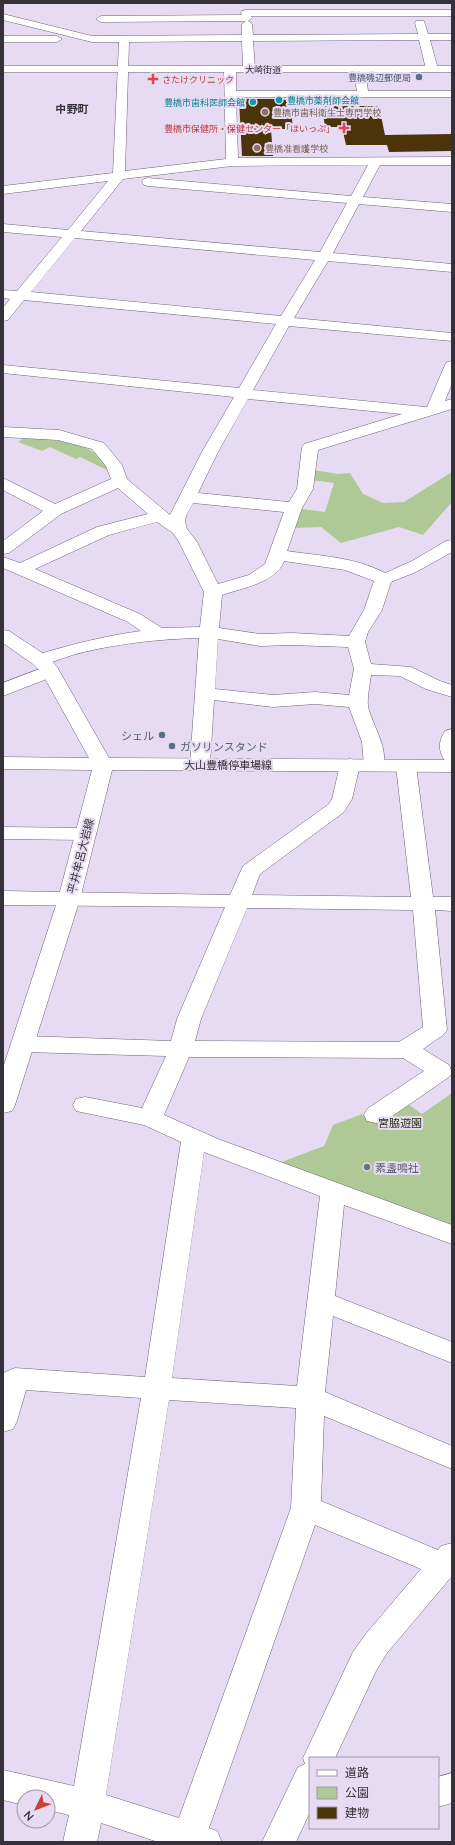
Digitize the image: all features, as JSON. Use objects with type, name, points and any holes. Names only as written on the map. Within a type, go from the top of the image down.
[{"type":"street","points":[[415,8],[425,37],[432,69]]},
{"type":"street","points":[[96,38],[102,14],[415,8],[452,13]]},
{"type":"street","points":[[246,12],[249,69]]},
{"type":"street","points":[[3,17],[96,38]]},
{"type":"street","points":[[3,39],[452,37]]},
{"type":"street","points":[[3,317],[22,296],[118,178],[124,69],[124,39]]},
{"type":"street","name":"大崎街道","points":[[3,69],[452,69]]},
{"type":"street","points":[[230,69],[232,162]]},
{"type":"street","points":[[359,69],[363,94]]},
{"type":"street","points":[[230,94],[452,94]]},
{"type":"street","points":[[179,529],[178,516],[187,497],[285,321],[324,257],[376,161]]},
{"type":"street","points":[[3,190],[118,178],[232,162],[452,161]]},
{"type":"street","points":[[118,178],[452,208]]},
{"type":"street","points":[[3,228],[452,268]]},
{"type":"street","points":[[3,294],[452,337]]},
{"type":"street","points":[[429,411],[452,365]]},
{"type":"street","points":[[3,369],[244,394],[429,411]]},
{"type":"street","points":[[213,592],[255,579],[273,567],[294,508],[305,489],[310,447],[452,404]]},
{"type":"street","points":[[5,425],[59,435],[98,446],[114,465],[120,481],[160,516],[179,529],[188,542],[213,592],[204,693],[200,764]]},
{"type":"street","points":[[3,549],[55,510],[94,491],[120,481]]},
{"type":"street","points":[[3,483],[55,510]]},
{"type":"street","points":[[187,497],[294,508]]},
{"type":"street","points":[[21,569],[103,530],[160,516]]},
{"type":"street","points":[[278,555],[342,565],[374,574],[383,579],[391,577],[412,567],[452,545]]},
{"type":"street","points":[[3,562],[134,618],[158,634]]},
{"type":"street","points":[[374,765],[372,742],[359,709],[358,702],[363,669],[356,642],[359,632],[373,610],[383,579]]},
{"type":"street","points":[[3,690],[77,648],[114,640],[158,634],[209,632],[260,640],[292,639],[356,642]]},
{"type":"street","points":[[3,635],[45,666],[103,764]]},
{"type":"street","points":[[363,669],[404,671],[433,685],[452,691]]},
{"type":"street","points":[[204,693],[272,701],[315,698],[358,702]]},
{"type":"street","points":[[452,735],[448,742],[448,750],[452,757]]},
{"type":"street","name":"大山豊橋停車場線","points":[[3,763],[452,766]]},
{"type":"street","name":"平井牟呂大岩線","points":[[3,1105],[70,899],[103,764]]},
{"type":"street","points":[[150,1118],[180,1049],[189,1019],[251,871],[337,808],[342,800],[350,765]]},
{"type":"street","points":[[24,1044],[180,1049],[404,1050],[435,1030],[423,904],[406,766]]},
{"type":"street","points":[[3,833],[86,834]]},
{"type":"street","points":[[3,898],[452,904]]},
{"type":"street","points":[[376,1116],[441,1071],[406,1049]]},
{"type":"street","points":[[85,1105],[150,1118],[194,1137],[333,1191],[452,1235]]},
{"type":"street","points":[[80,1842],[88,1804],[156,1389],[194,1137]]},
{"type":"street","points":[[3,1785],[88,1804],[197,1839],[306,1508],[310,1398],[333,1191]]},
{"type":"street","points":[[320,1301],[452,1353]]},
{"type":"street","points":[[3,1420],[9,1379],[310,1398],[452,1458]]},
{"type":"street","points":[[306,1508],[447,1560],[376,1644],[364,1662],[319,1757]]},
{"type":"street","points":[[279,1842],[309,1779]]},
{"type":"street","points":[[439,1792],[452,1788]]},
{"type":"green space","points":[[25,438],[61,441],[86,448],[104,461],[109,471],[80,457],[76,459],[50,447],[42,451],[18,442]]},
{"type":"green space","points":[[313,470],[338,474],[350,473],[363,494],[383,503],[404,502],[452,472],[452,502],[423,535],[399,527],[341,543],[321,527],[293,528],[302,509],[325,512],[334,483],[312,480]]},
{"type":"green space","name":"素盞鳴社","points":[[452,1093],[452,1232],[279,1163],[324,1146],[333,1125],[362,1114],[374,1123],[405,1102],[422,1114]]},
{"type":"building","points":[[239,99],[281,99],[290,101],[293,129],[271,129],[273,156],[242,156]]},
{"type":"building","points":[[322,106],[379,106],[385,135],[452,134],[452,151],[389,152],[387,145],[346,145],[342,127],[325,127]]},
{"type":"place","name":"豊橋磯辺郵便局","points":[[419,77]]},
{"type":"place","name":"さたけクリニック","points":[[153,79]]},
{"type":"place","name":"豊橋市薬剤師会館","points":[[279,100]]},
{"type":"place","name":"豊橋市歯科医師会館","points":[[253,102]]},
{"type":"place","name":"豊橋市歯科衛生士専門学校","points":[[265,112]]},
{"type":"place","name":"豊橋市保健所・保健センター「ほいっぷ」","points":[[344,128]]},
{"type":"place","name":"豊橋准看護学校","points":[[257,148]]},
{"type":"place","name":"シェル","points":[[162,735]]},
{"type":"place","name":"ガソリンスタンド","points":[[172,746]]},
{"type":"place","name":"素盞鳴社","points":[[367,1167]]},
{"type":"district","name":"中野町","points":[[72,108]]},
{"type":"park label","name":"宮脇遊園","points":[[400,1122]]}]
